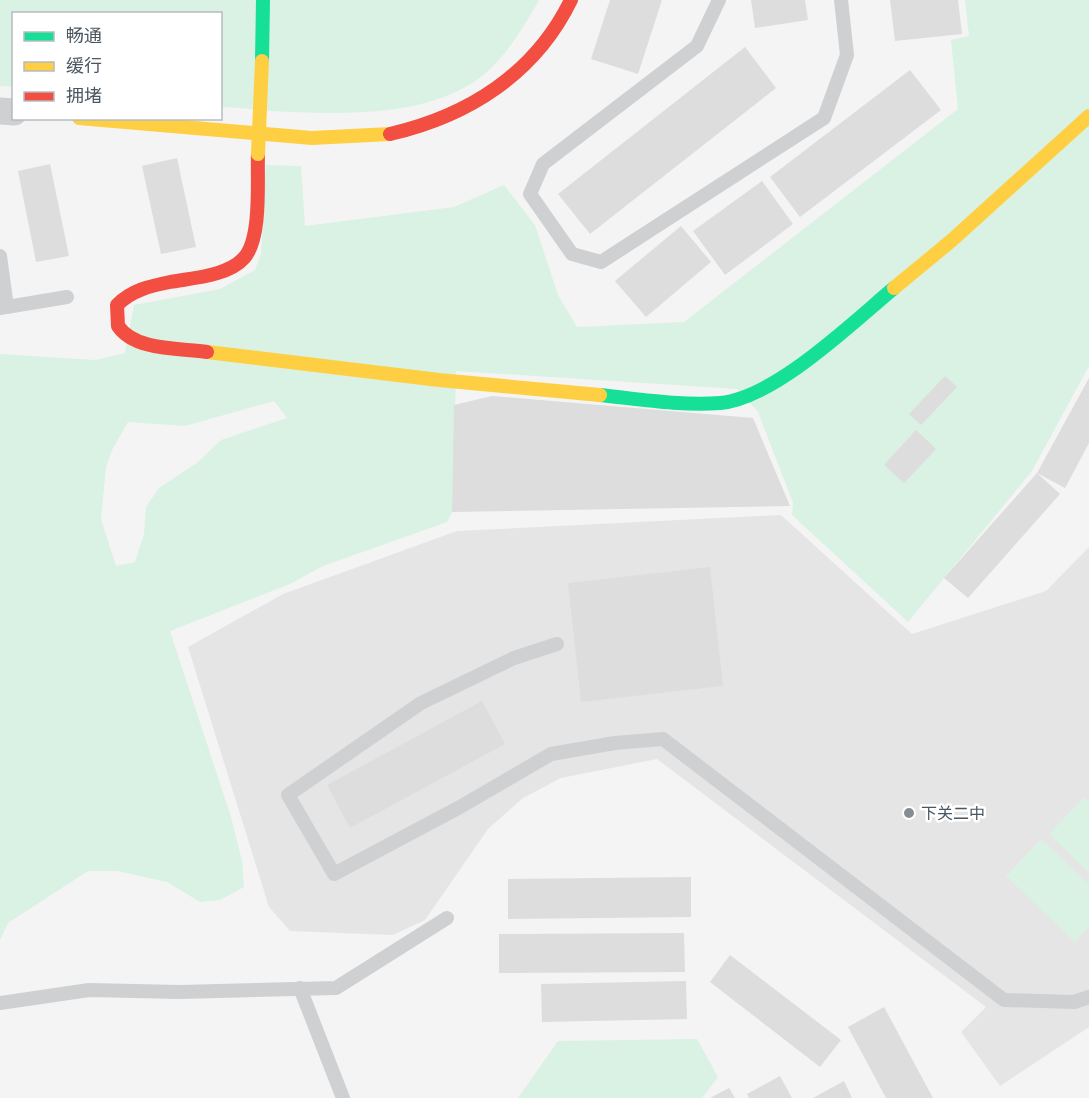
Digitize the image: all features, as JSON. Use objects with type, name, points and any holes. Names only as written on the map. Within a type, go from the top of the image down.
[{"type":"street","points":[[263,0],[258,154],[254,230],[251,245],[245,256],[227,271],[140,288],[121,297],[115,306],[115,318],[127,335],[152,345],[427,378],[649,400],[720,403],[742,399],[763,389],[813,355],[951,241],[1089,117]]},
{"type":"street","points":[[99,120],[294,139],[371,138],[413,131],[469,108],[506,82],[539,49],[561,20],[571,0]]},
{"type":"lane","points":[[719,0],[697,46],[543,164],[530,194],[572,254],[601,262],[824,118],[847,55],[841,0]]},
{"type":"lane","points":[[0,256],[4,307],[67,297]]},
{"type":"lane","points":[[557,644],[514,658],[421,703],[288,795],[334,874],[460,807],[551,754],[615,742],[663,739],[1004,1000],[1074,1002],[1089,998]]},
{"type":"lane","points":[[0,1003],[89,990],[180,992],[336,988],[447,918]]},
{"type":"lane","points":[[300,988],[343,1098]]},
{"type":"shaded area","name":"下关二中","points":[[781,515],[912,634],[1046,591],[1089,547],[1089,1027],[1000,1086],[961,1032],[986,1007],[657,759],[561,778],[523,798],[488,829],[425,920],[393,935],[290,931],[269,907],[188,647],[283,594],[457,531]]},
{"type":"green space","points":[[0,0],[539,0],[523,28],[489,70],[467,86],[442,98],[414,106],[355,113],[270,111],[222,107],[222,12],[12,12],[12,87],[0,86]]},
{"type":"green space","points":[[965,0],[1089,0],[1089,366],[1032,471],[908,622],[792,515],[793,503],[758,412],[737,389],[456,371],[452,512],[447,522],[323,566],[290,584],[170,631],[231,817],[242,861],[244,887],[220,900],[200,902],[167,882],[117,871],[88,871],[8,923],[0,940],[0,354],[95,360],[125,353],[134,305],[220,289],[255,270],[261,254],[266,165],[301,166],[305,226],[454,207],[504,185],[535,225],[558,295],[577,327],[684,322],[958,109],[951,40],[969,36]],"holes":[[[274,401],[287,418],[221,440],[198,462],[159,488],[146,507],[144,534],[135,562],[116,566],[101,519],[106,467],[112,450],[128,422],[185,426]]]},
{"type":"green space","points":[[1084,797],[1089,802],[1089,873],[1049,834]]},
{"type":"green space","points":[[1041,839],[1089,884],[1089,927],[1075,942],[1006,876]]},
{"type":"green space","points":[[697,1039],[718,1077],[702,1098],[518,1098],[558,1041]]},
{"type":"building","points":[[610,0],[662,0],[638,74],[591,59]]},
{"type":"building","points":[[751,0],[805,0],[808,20],[755,28]]},
{"type":"building","points":[[890,0],[958,0],[962,34],[895,41]]},
{"type":"building","points":[[745,47],[776,88],[590,234],[558,194]]},
{"type":"building","points":[[910,70],[941,110],[800,217],[770,177]]},
{"type":"building","points":[[177,158],[196,247],[161,254],[142,166]]},
{"type":"building","points":[[50,164],[69,256],[36,262],[18,171]]},
{"type":"building","points":[[762,181],[793,224],[725,275],[693,231]]},
{"type":"building","points":[[681,226],[711,262],[646,317],[615,281]]},
{"type":"building","points":[[945,376],[957,387],[921,425],[909,414]]},
{"type":"building","points":[[1089,378],[1089,443],[1065,488],[1037,473]]},
{"type":"building","points":[[492,396],[753,418],[790,506],[452,512],[454,405]]},
{"type":"building","points":[[916,430],[936,449],[904,483],[884,465]]},
{"type":"building","points":[[1037,473],[1060,494],[968,598],[944,578]]},
{"type":"building","points":[[710,567],[723,686],[581,702],[568,583]]},
{"type":"building","points":[[482,701],[505,744],[350,828],[327,785]]},
{"type":"building","points":[[691,877],[691,917],[508,919],[508,879]]},
{"type":"building","points":[[684,933],[685,972],[499,973],[499,934]]},
{"type":"building","points":[[730,955],[841,1040],[820,1067],[710,982]]},
{"type":"building","points":[[686,981],[687,1019],[542,1022],[541,984]]},
{"type":"building","points":[[884,1007],[933,1098],[886,1098],[848,1027]]},
{"type":"building","points":[[780,1076],[792,1098],[749,1098],[747,1094]]},
{"type":"building","points":[[844,1081],[852,1098],[813,1098]]},
{"type":"building","points":[[729,1088],[735,1098],[710,1098]]},
{"type":"traffic: fast","points":[[262,61],[263,0]]},
{"type":"traffic: fast","points":[[600,395],[690,404],[720,403],[742,398],[788,374],[812,357],[894,288]]},
{"type":"traffic: slow","points":[[258,154],[262,61]]},
{"type":"traffic: slow","points":[[894,288],[951,241],[1089,116]]},
{"type":"traffic: slow","points":[[102,120],[312,138],[390,134]]},
{"type":"traffic: slow","points":[[207,352],[439,380],[600,395]]},
{"type":"traffic: jam","points":[[390,134],[446,116],[496,88],[538,50],[556,26],[571,0]]},
{"type":"traffic: jam","points":[[207,352],[158,347],[135,340],[118,326],[117,305],[142,289],[229,269],[244,258],[250,249],[256,223],[258,154]]},
{"type":"place","name":"下关二中","points":[[909,813]]}]
